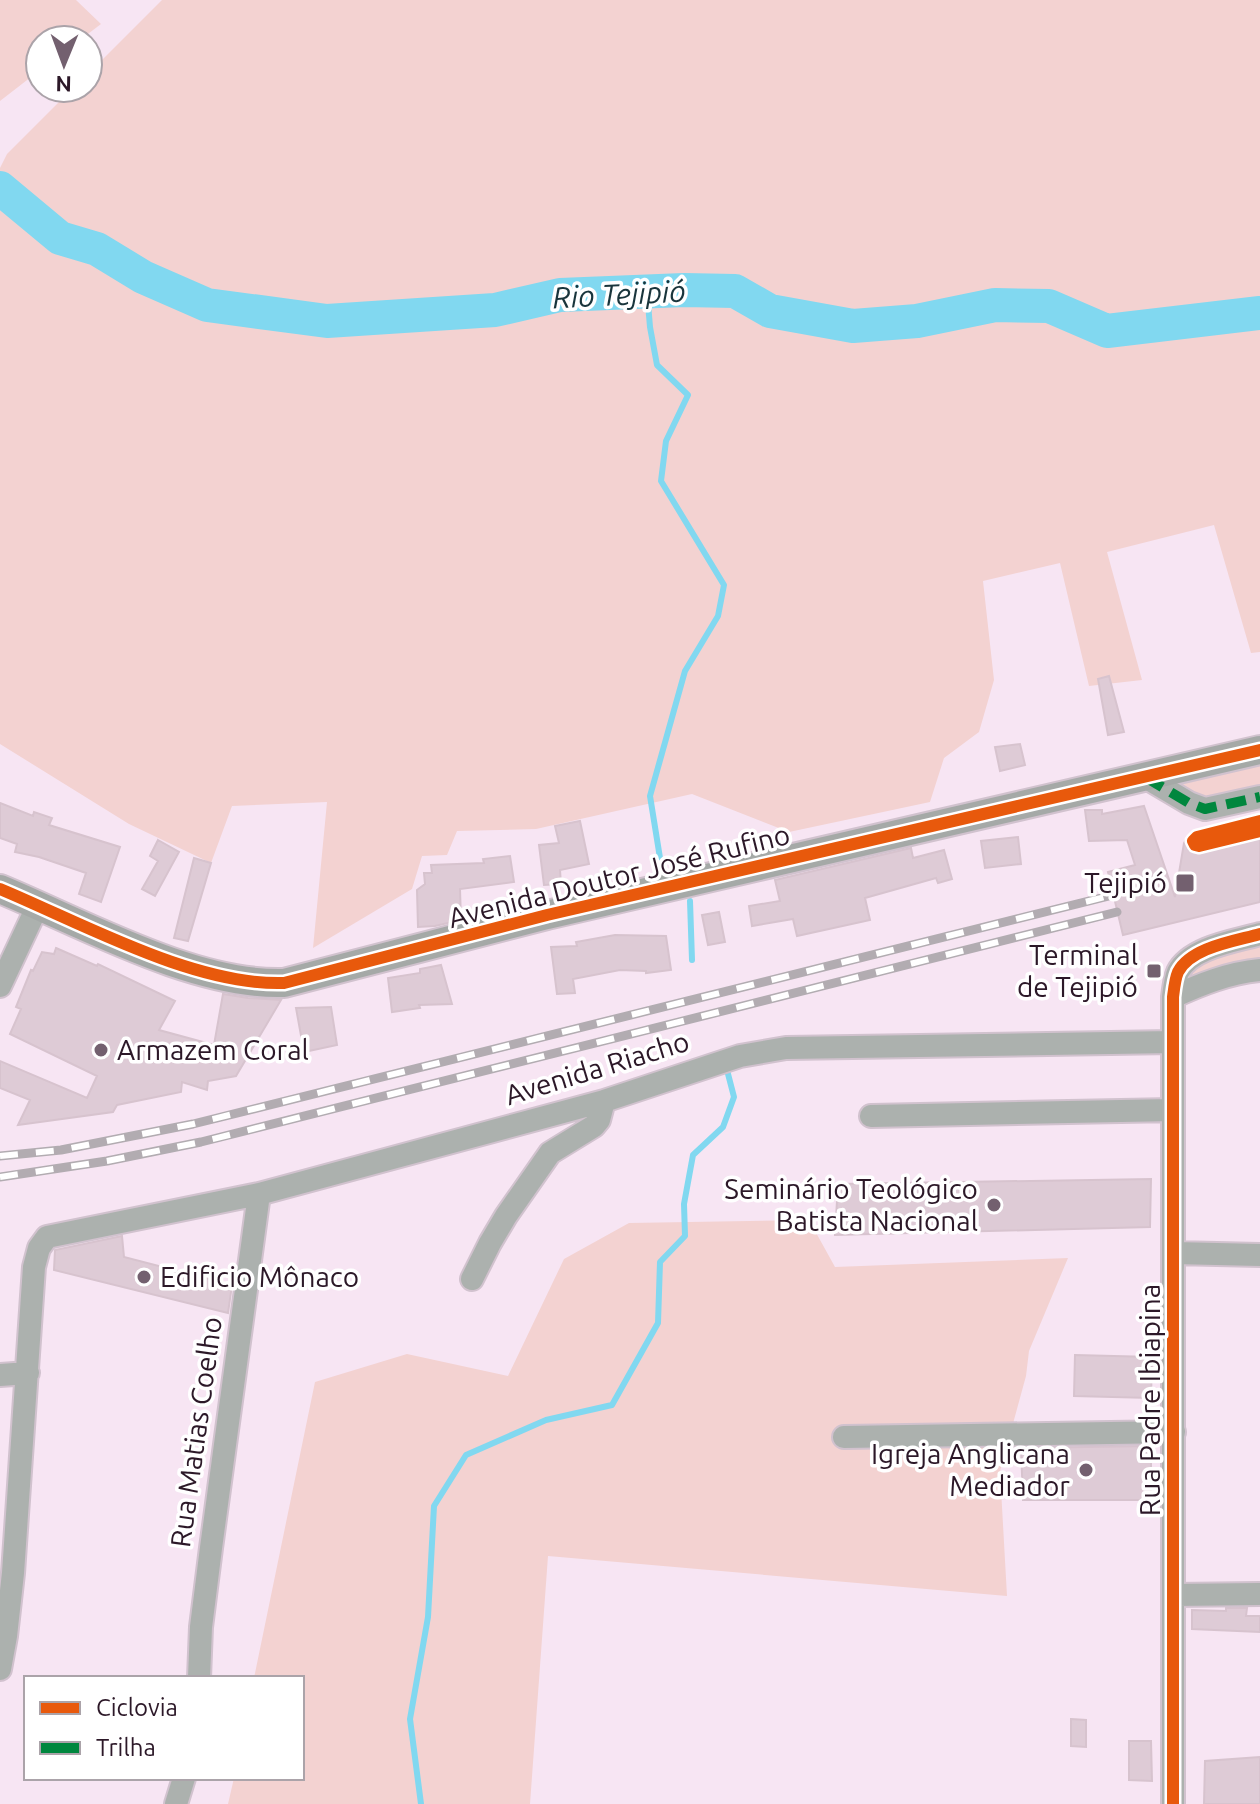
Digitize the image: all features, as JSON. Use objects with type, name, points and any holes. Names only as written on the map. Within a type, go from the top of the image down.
[{"type":"main road","name":"Avenida Doutor José Rufino","points":[[0,889],[136,949],[194,969],[248,982],[284,983],[547,915],[1260,750]]},
{"type":"street","points":[[1145,777],[1205,809],[1260,797]]},
{"type":"street","points":[[0,986],[38,905]]},
{"type":"street","points":[[1173,997],[1177,973],[1184,963],[1205,950],[1260,934]]},
{"type":"street","points":[[1173,997],[1199,984],[1260,970]]},
{"type":"street","name":"Rua Padre Ibiapina","points":[[1173,997],[1173,1804]]},
{"type":"street","name":"Avenida Riacho","points":[[28,1373],[34,1267],[41,1243],[49,1236],[259,1194],[604,1101],[740,1056],[786,1048],[1173,1042]]},
{"type":"street","points":[[472,1279],[490,1243],[539,1167],[550,1153],[594,1126],[599,1120],[604,1101]]},
{"type":"street","points":[[871,1116],[1173,1110]]},
{"type":"street","name":"Rua Matias Coelho","points":[[199,1676],[201,1627],[259,1194]]},
{"type":"street","points":[[1174,1253],[1260,1255]]},
{"type":"street","points":[[0,1375],[28,1373],[13,1573],[0,1669]]},
{"type":"street","points":[[844,1437],[1174,1432]]},
{"type":"street","points":[[0,1477],[22,1461]]},
{"type":"street","points":[[1173,1595],[1260,1594]]},
{"type":"street","points":[[176,1804],[183,1780]]},
{"type":"shaded area","points":[[0,0],[76,0],[101,24],[24,24],[24,82],[0,101]]},
{"type":"shaded area","points":[[162,0],[1260,0],[1260,652],[1251,653],[1214,525],[1107,552],[1142,680],[1089,686],[1060,563],[983,581],[994,680],[979,732],[944,758],[930,802],[789,832],[692,794],[536,829],[457,831],[447,855],[422,856],[412,889],[313,948],[327,802],[232,806],[211,863],[129,824],[0,744],[0,168],[7,154],[57,104],[104,104],[104,58]]},
{"type":"shaded area","points":[[1260,751],[1260,795],[1204,808],[1162,782]]},
{"type":"shaded area","points":[[1260,930],[1260,973],[1172,993],[1177,971]]},
{"type":"shaded area","points":[[809,1220],[835,1267],[1068,1258],[1029,1351],[1026,1376],[1000,1471],[1007,1596],[548,1556],[530,1804],[228,1804],[234,1780],[304,1780],[304,1676],[254,1676],[315,1382],[407,1354],[508,1376],[564,1259],[629,1223]]},
{"type":"building","points":[[1109,676],[1124,732],[1108,735],[1098,679]]},
{"type":"building","points":[[1020,744],[1025,765],[1000,771],[995,747]]},
{"type":"building","points":[[0,803],[33,816],[34,812],[52,818],[49,825],[120,847],[101,902],[79,894],[86,873],[15,852],[17,844],[0,838]]},
{"type":"building","name":"Tejipió","points":[[1144,806],[1175,897],[1187,838],[1260,821],[1260,902],[1123,935],[1108,872],[1135,865],[1127,840],[1089,841],[1085,810],[1102,810],[1102,814]]},
{"type":"building","points":[[580,821],[589,864],[560,870],[561,884],[544,885],[539,845],[559,843],[555,826]]},
{"type":"building","points":[[1018,837],[1021,864],[985,868],[981,841]]},
{"type":"building","points":[[158,840],[179,852],[155,896],[142,889],[158,861],[150,856]]},
{"type":"building","points":[[911,848],[913,858],[944,850],[952,879],[938,883],[936,878],[865,898],[870,920],[797,936],[793,919],[752,926],[749,906],[780,901],[775,880]]},
{"type":"building","points":[[510,856],[514,882],[460,889],[461,920],[418,927],[417,890],[425,884],[424,873],[432,873],[431,865],[484,863],[483,859]]},
{"type":"building","points":[[194,858],[211,863],[188,941],[174,938]]},
{"type":"building","points":[[719,912],[725,942],[708,945],[702,915]]},
{"type":"building","points":[[615,935],[666,936],[671,970],[646,973],[620,970],[573,979],[575,993],[557,994],[551,947],[577,946],[576,942]]},
{"type":"building","points":[[56,948],[98,964],[175,1001],[159,1030],[214,1045],[223,994],[281,1000],[236,1076],[208,1081],[207,1090],[182,1082],[181,1092],[117,1105],[113,1112],[18,1125],[30,1100],[0,1088],[0,1061],[87,1098],[97,1076],[10,1034],[21,1009],[16,1007],[31,970],[42,952],[54,954]]},
{"type":"building","points":[[441,965],[452,1004],[419,1005],[420,1008],[392,1012],[388,978],[420,973],[420,969]]},
{"type":"building","points":[[331,1007],[337,1045],[304,1052],[296,1008]]},
{"type":"building","name":"Seminário Teológico Batista Nacional","points":[[1151,1179],[1150,1227],[835,1235],[838,1184]]},
{"type":"building","name":"Edificio Mônaco","points":[[122,1236],[124,1257],[232,1285],[228,1313],[54,1270],[55,1250]]},
{"type":"building","points":[[1075,1355],[1152,1357],[1151,1398],[1074,1396]]},
{"type":"building","name":"Igreja Anglicana Mediador","points":[[1151,1446],[1151,1500],[1023,1500],[1021,1448]]},
{"type":"building","points":[[1226,1608],[1247,1608],[1246,1616],[1260,1616],[1260,1632],[1192,1629],[1192,1610],[1226,1611]]},
{"type":"building","points":[[1071,1719],[1086,1720],[1086,1747],[1071,1746]]},
{"type":"building","points":[[1129,1741],[1151,1741],[1152,1781],[1129,1780]]},
{"type":"building","points":[[1260,1757],[1260,1804],[1204,1804],[1205,1761]]},
{"type":"waterway","name":"Rio Tejipió","points":[[0,188],[60,238],[97,249],[143,277],[207,305],[327,321],[495,310],[560,295],[684,290],[735,291],[770,311],[853,326],[917,321],[995,305],[1049,306],[1107,331],[1260,313]]},
{"type":"waterway","points":[[647,291],[657,365],[688,395],[666,441],[661,481],[724,585],[718,616],[685,671],[650,796],[660,858]]},
{"type":"waterway","points":[[690,901],[692,960]]},
{"type":"waterway","points":[[421,1804],[410,1719],[428,1617],[434,1506],[466,1455],[546,1420],[612,1405],[658,1323],[660,1262],[685,1236],[684,1204],[693,1155],[723,1127],[734,1097],[727,1070]]},
{"type":"railway","points":[[0,1156],[61,1150],[193,1124],[1113,895]]},
{"type":"railway","points":[[0,1177],[107,1161],[201,1142],[1117,912]]},
{"type":"marked path","points":[[1145,777],[1205,809],[1260,797]]},
{"type":"cycle path","points":[[0,889],[176,964],[249,981],[284,983],[547,915],[1260,750]]},
{"type":"cycle path","points":[[1260,821],[1197,837],[1193,841],[1199,846],[1260,831]]},
{"type":"cycle path","points":[[1173,1804],[1173,997],[1178,972],[1193,956],[1215,946],[1260,934]]},
{"type":"place","name":"Tejipió","points":[[1185,883]]},
{"type":"place","name":"Terminal de Tejipió","points":[[1154,971]]},
{"type":"place","name":"Armazem Coral","points":[[101,1050]]},
{"type":"place","name":"Seminário Teológico Batista Nacional","points":[[994,1205]]},
{"type":"place","name":"Edificio Mônaco","points":[[144,1277]]},
{"type":"place","name":"Igreja Anglicana Mediador","points":[[1086,1470]]}]
